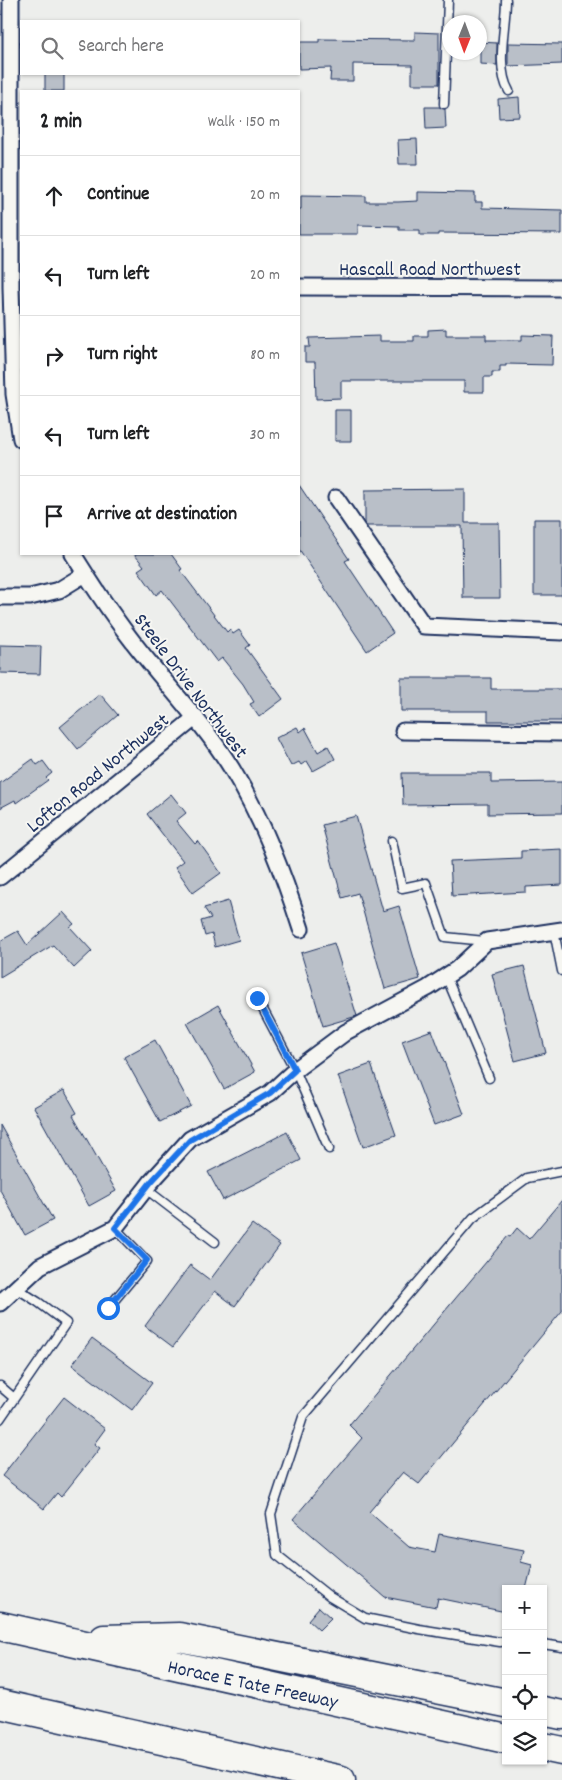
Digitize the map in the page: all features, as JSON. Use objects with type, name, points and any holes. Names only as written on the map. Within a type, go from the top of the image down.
[{"type":"highway","name":"Horace E Tate Freeway","points":[[0,1626],[502,1738]]},
{"type":"highway","points":[[60,1640],[179,1637],[502,1702]]},
{"type":"highway","points":[[0,1704],[341,1780]]},
{"type":"highway","points":[[547,1712],[562,1715]]},
{"type":"highway","points":[[547,1748],[562,1752]]},
{"type":"street","points":[[11,0],[11,287],[14,394],[20,433]]},
{"type":"street","name":"Hascall Road Northwest","points":[[300,288],[562,288]]},
{"type":"street","points":[[336,498],[424,626],[562,632]]},
{"type":"street","name":"Steele Drive Northwest","points":[[74,555],[130,639],[196,717],[232,769],[260,820],[284,876],[300,929]]},
{"type":"street","points":[[0,597],[30,597],[59,590],[85,574]]},
{"type":"street","name":"Lofton Road Northwest","points":[[0,877],[196,717]]},
{"type":"street","points":[[403,731],[562,732]]},
{"type":"street","points":[[0,1303],[40,1266],[115,1228],[146,1189],[190,1140],[270,1093],[295,1070],[346,1032],[457,969],[487,941],[558,930]]},
{"type":"lane","points":[[444,104],[448,0]]},
{"type":"lane","points":[[506,0],[502,61],[506,86],[509,91]]},
{"type":"lane","points":[[392,841],[402,888],[426,883],[445,937],[487,941]]},
{"type":"lane","points":[[558,930],[562,972]]},
{"type":"lane","points":[[446,976],[489,1078]]},
{"type":"lane","points":[[257,998],[295,1070],[329,1149]]},
{"type":"lane","points":[[502,1642],[419,1629],[365,1618],[330,1597],[277,1555],[271,1514],[303,1418],[374,1332],[473,1218],[527,1178],[562,1171]]},
{"type":"lane","points":[[146,1189],[215,1242]]},
{"type":"lane","points":[[108,1308],[147,1260],[115,1228]]},
{"type":"lane","points":[[0,1419],[66,1323],[16,1288]]},
{"type":"lane","points":[[0,1386],[14,1398]]},
{"type":"lane","points":[[547,1645],[562,1647]]},
{"type":"building","points":[[415,32],[439,33],[439,84],[412,84],[412,65],[353,64],[353,81],[330,81],[331,68],[300,69],[300,42],[319,42],[319,39],[415,40]]},
{"type":"building","points":[[487,42],[497,43],[497,65],[480,64],[480,60],[487,60]]},
{"type":"building","points":[[508,43],[562,44],[562,64],[508,66]]},
{"type":"building","points":[[45,75],[64,75],[64,90],[45,90]]},
{"type":"building","points":[[519,97],[520,117],[499,118],[498,99]]},
{"type":"building","points":[[425,107],[445,109],[446,128],[426,129]]},
{"type":"building","points":[[417,139],[418,164],[399,164],[398,140]]},
{"type":"building","points":[[418,192],[475,193],[475,202],[482,202],[482,208],[562,210],[562,234],[438,233],[438,235],[420,235],[420,230],[399,230],[399,226],[358,225],[358,234],[300,234],[301,195],[366,196],[366,202],[418,201]]},
{"type":"building","points":[[446,329],[446,335],[486,335],[486,340],[522,340],[522,335],[553,336],[552,365],[506,364],[506,366],[500,366],[500,372],[492,372],[492,377],[484,377],[484,392],[464,392],[464,381],[341,381],[341,398],[316,399],[315,362],[305,362],[305,347],[310,347],[309,338],[380,336],[380,341],[414,341],[414,336],[428,336],[428,330]]},
{"type":"building","points":[[335,410],[351,410],[351,441],[335,441]]},
{"type":"building","points":[[300,486],[349,559],[345,561],[393,633],[367,651],[300,550]]},
{"type":"building","points":[[465,489],[465,523],[499,523],[500,598],[463,598],[462,526],[366,526],[365,523],[365,490]]},
{"type":"building","points":[[534,519],[562,519],[562,595],[534,595]]},
{"type":"building","points":[[135,555],[172,555],[182,569],[180,570],[227,632],[230,629],[233,634],[239,630],[250,645],[246,648],[283,699],[259,717],[250,704],[254,702],[243,684],[222,658],[217,662],[162,590],[156,595],[138,570],[144,566]]},
{"type":"building","points":[[0,645],[41,646],[40,674],[0,673]]},
{"type":"building","points":[[401,678],[491,678],[491,689],[562,689],[562,721],[488,721],[488,711],[401,711]]},
{"type":"building","points":[[100,694],[118,715],[78,749],[60,727]]},
{"type":"building","points":[[297,727],[300,732],[305,728],[318,752],[328,746],[335,759],[313,771],[307,761],[301,765],[299,762],[291,766],[276,738]]},
{"type":"building","points":[[33,759],[37,765],[43,761],[52,773],[46,778],[48,780],[16,803],[15,800],[0,808],[0,783]]},
{"type":"building","points":[[402,773],[491,773],[491,783],[562,782],[562,813],[488,814],[488,804],[403,805]]},
{"type":"building","points":[[171,794],[186,813],[176,821],[195,844],[198,841],[221,873],[193,893],[175,867],[183,861],[147,814]]},
{"type":"building","points":[[356,816],[383,911],[399,906],[420,979],[385,989],[358,893],[342,898],[322,825]]},
{"type":"building","points":[[562,849],[562,885],[526,887],[526,892],[452,896],[450,861],[521,858],[521,851]]},
{"type":"building","points":[[228,901],[239,940],[215,947],[212,934],[205,936],[201,921],[211,918],[204,908]]},
{"type":"building","points":[[63,912],[74,924],[70,927],[92,951],[74,968],[53,945],[0,977],[0,941],[18,931],[27,945]]},
{"type":"building","points":[[334,943],[357,1016],[323,1026],[301,953]]},
{"type":"building","points":[[524,966],[546,1053],[515,1061],[492,974]]},
{"type":"building","points":[[218,1005],[255,1072],[224,1089],[187,1023]]},
{"type":"building","points":[[432,1030],[464,1114],[434,1125],[402,1041]]},
{"type":"building","points":[[155,1040],[191,1106],[160,1122],[124,1057]]},
{"type":"building","points":[[371,1064],[396,1135],[363,1147],[338,1076]]},
{"type":"building","points":[[64,1090],[77,1113],[73,1115],[116,1191],[89,1206],[34,1107]]},
{"type":"building","points":[[0,1125],[53,1220],[25,1235],[0,1190]]},
{"type":"building","points":[[287,1132],[301,1160],[223,1200],[208,1172]]},
{"type":"building","points":[[562,1200],[562,1311],[419,1484],[403,1472],[369,1512],[409,1547],[435,1552],[439,1534],[524,1550],[521,1562],[532,1565],[527,1585],[502,1585],[502,1611],[438,1598],[436,1607],[385,1597],[293,1519],[362,1438],[349,1425],[508,1236],[510,1237],[517,1228],[529,1239]]},
{"type":"building","points":[[252,1224],[280,1245],[235,1306],[215,1291],[173,1347],[145,1326],[190,1265],[210,1280]]},
{"type":"building","points":[[92,1338],[152,1383],[132,1410],[72,1365]]},
{"type":"building","points":[[64,1397],[105,1429],[94,1444],[100,1448],[61,1497],[57,1493],[44,1509],[2,1476]]},
{"type":"building","points":[[319,1607],[331,1618],[319,1630],[308,1620]]},
{"type":"route","points":[[108,1308],[147,1260],[115,1228],[151,1182],[190,1140],[270,1093],[295,1070],[257,998]]}]
